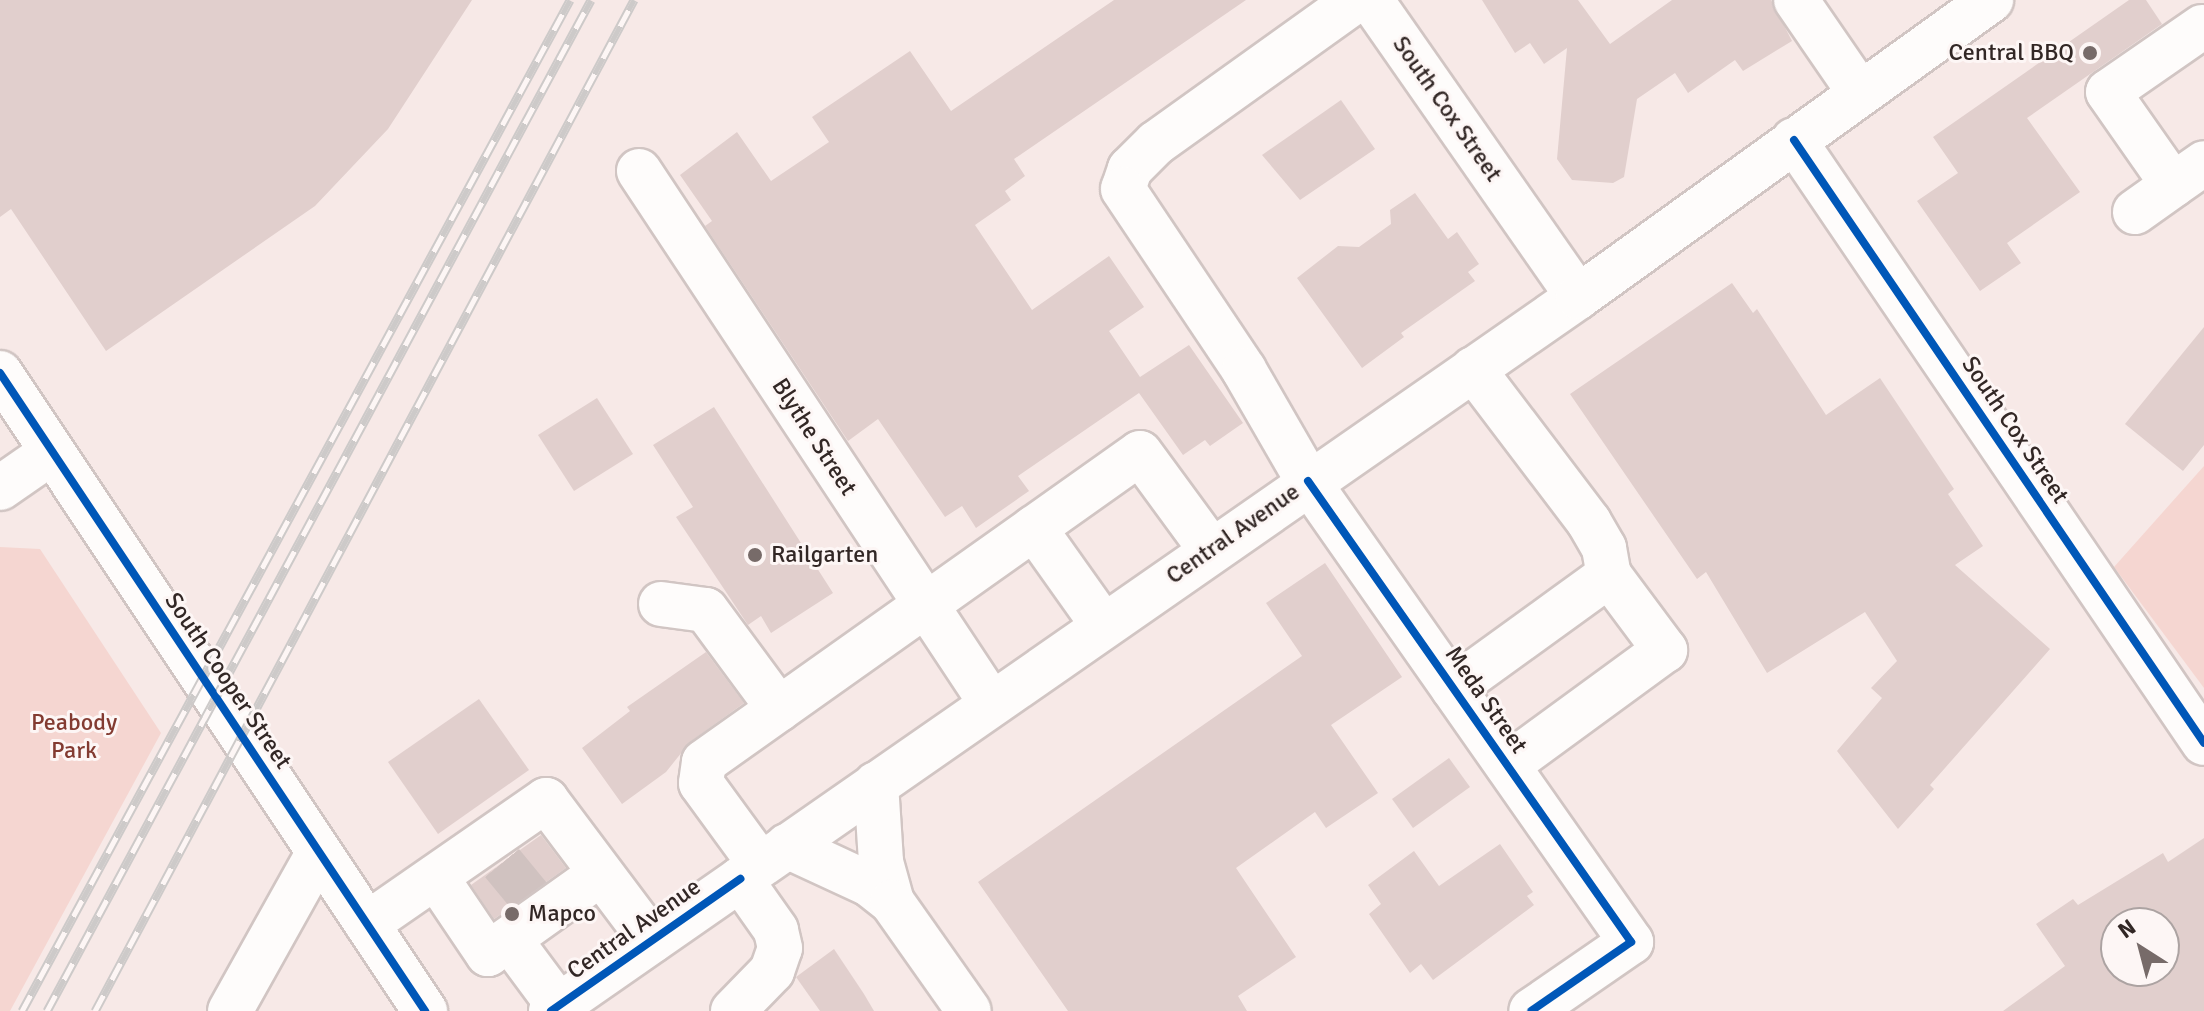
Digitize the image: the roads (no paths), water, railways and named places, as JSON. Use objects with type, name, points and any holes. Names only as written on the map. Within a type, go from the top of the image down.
[{"type":"main road","name":"Meda Street","points":[[1356,0],[1156,143],[1124,179],[1126,197],[1244,370],[1308,481],[1631,942],[1531,1011]]},
{"type":"main road","name":"South Cox Street","points":[[1371,0],[1578,297]]},
{"type":"main road","points":[[1796,0],[1860,93]]},
{"type":"main road","name":"Central Avenue","points":[[555,1008],[1308,481],[1578,297],[1991,0]]},
{"type":"main road","points":[[2135,212],[2189,174],[2108,92],[2197,19]]},
{"type":"main road","name":"South Cox Street","points":[[1794,140],[2204,743]]},
{"type":"main road","name":"Blythe Street","points":[[639,171],[991,703]]},
{"type":"main road","points":[[1473,369],[1589,522],[1604,548],[1609,575],[1665,650],[1508,765]]},
{"type":"main road","name":"South Cooper Street","points":[[0,373],[425,1011]]},
{"type":"main road","points":[[0,488],[52,452]]},
{"type":"main road","points":[[733,1011],[772,971],[780,948],[763,863],[701,783],[704,762],[1140,453],[1211,550]]},
{"type":"main road","points":[[1034,528],[1103,625]]},
{"type":"main road","points":[[1453,688],[1609,575]]},
{"type":"main road","points":[[661,604],[706,610],[779,709]]},
{"type":"main road","points":[[876,784],[881,862],[892,902]]},
{"type":"main road","points":[[367,924],[436,877],[494,852],[546,800],[652,941]]},
{"type":"main road","points":[[230,1011],[319,852]]},
{"type":"main road","points":[[763,863],[869,884],[892,902],[969,1011]]},
{"type":"main road","points":[[436,877],[488,954],[528,918],[600,874]]},
{"type":"main road","points":[[528,918],[555,1008]]},
{"type":"tunnel","points":[[502,863],[530,897]]},
{"type":"railway","points":[[22,1011],[570,0]]},
{"type":"railway","points":[[47,1011],[591,0]]},
{"type":"railway","points":[[95,1011],[634,0]]},
{"type":"place","name":"Central BBQ","points":[[2090,53]]},
{"type":"place","name":"Railgarten","points":[[755,555]]},
{"type":"place","name":"Mapco","points":[[512,914]]},
{"type":"park label","name":"Peabody Park","points":[[74,737]]}]
